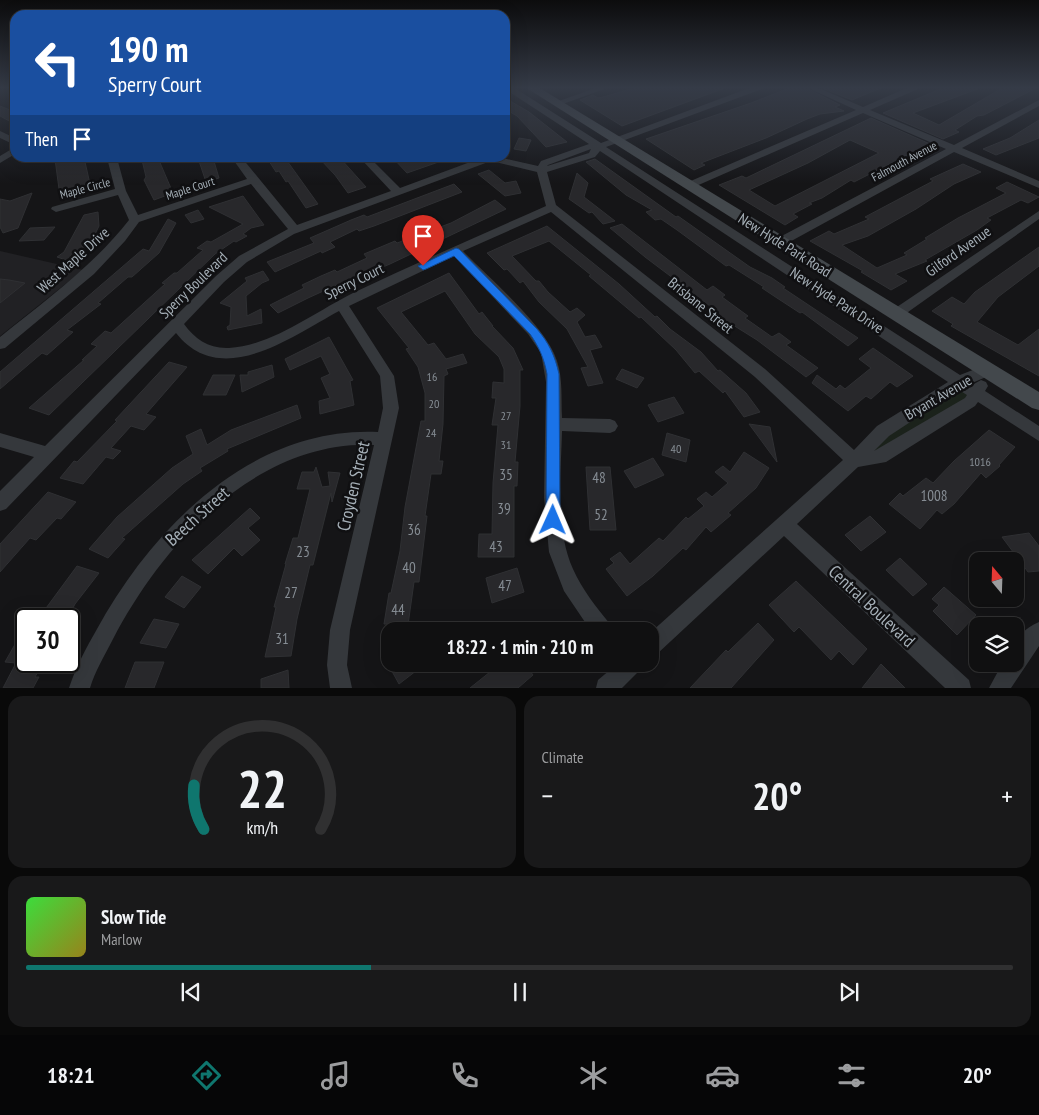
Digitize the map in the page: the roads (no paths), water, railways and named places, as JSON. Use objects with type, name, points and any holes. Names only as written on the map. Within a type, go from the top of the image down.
[{"type":"main road","name":"New Hyde Park Road","points":[[583,119],[1039,402]]},
{"type":"street","name":"New Hyde Park Drive","points":[[558,119],[978,392],[1039,434]]},
{"type":"street","name":"Sperry Boulevard","points":[[507,162],[541,170],[552,169],[592,155],[599,146],[672,119]]},
{"type":"street","points":[[690,185],[841,119]]},
{"type":"street","points":[[888,119],[1039,184]]},
{"type":"street","name":"Falmouth Avenue","points":[[780,242],[1009,119]]},
{"type":"street","points":[[113,162],[121,191],[135,220]]},
{"type":"street","points":[[240,162],[296,231]]},
{"type":"street","points":[[369,162],[397,191]]},
{"type":"street","name":"Sperry Boulevard","points":[[0,503],[176,323],[243,259],[266,245],[296,231],[397,191],[479,162]]},
{"type":"street","points":[[541,170],[545,194],[552,207]]},
{"type":"street","name":"Maple Court","points":[[135,220],[253,180]]},
{"type":"street","name":"Maple Circle","points":[[56,209],[121,191]]},
{"type":"street","name":"Sperry Court","points":[[176,323],[185,337],[195,345],[212,352],[244,352],[271,343],[341,305],[552,207]]},
{"type":"street","name":"Brisbane Street","points":[[552,207],[760,373],[854,460]]},
{"type":"street","name":"Gilford Avenue","points":[[896,314],[1039,214]]},
{"type":"street","name":"West Maple Drive","points":[[0,344],[102,261],[119,243],[135,220]]},
{"type":"street","points":[[456,251],[534,331],[544,345],[550,359],[553,374],[554,424],[553,520],[558,554],[571,587],[596,622]]},
{"type":"street","name":"Croyden Street","points":[[341,305],[387,376],[391,408],[340,630],[337,665],[341,688]]},
{"type":"street","name":"Bryant Avenue","points":[[659,639],[854,460],[883,431],[961,381],[988,370]]},
{"type":"street","name":"Bryant Avenue","points":[[854,460],[880,457],[970,402],[978,392],[988,370]]},
{"type":"street","points":[[554,424],[610,426]]},
{"type":"street","name":"Beech Street","points":[[79,688],[114,611],[142,570],[168,540],[208,502],[245,476],[301,448],[330,441],[359,438],[384,439]]},
{"type":"street","points":[[0,440],[48,454]]},
{"type":"street","name":"Central Boulevard","points":[[784,524],[961,688]]},
{"type":"street","points":[[1024,649],[1039,632]]},
{"type":"street","points":[[606,688],[623,672]]},
{"type":"street","points":[[999,688],[1009,672]]}]
